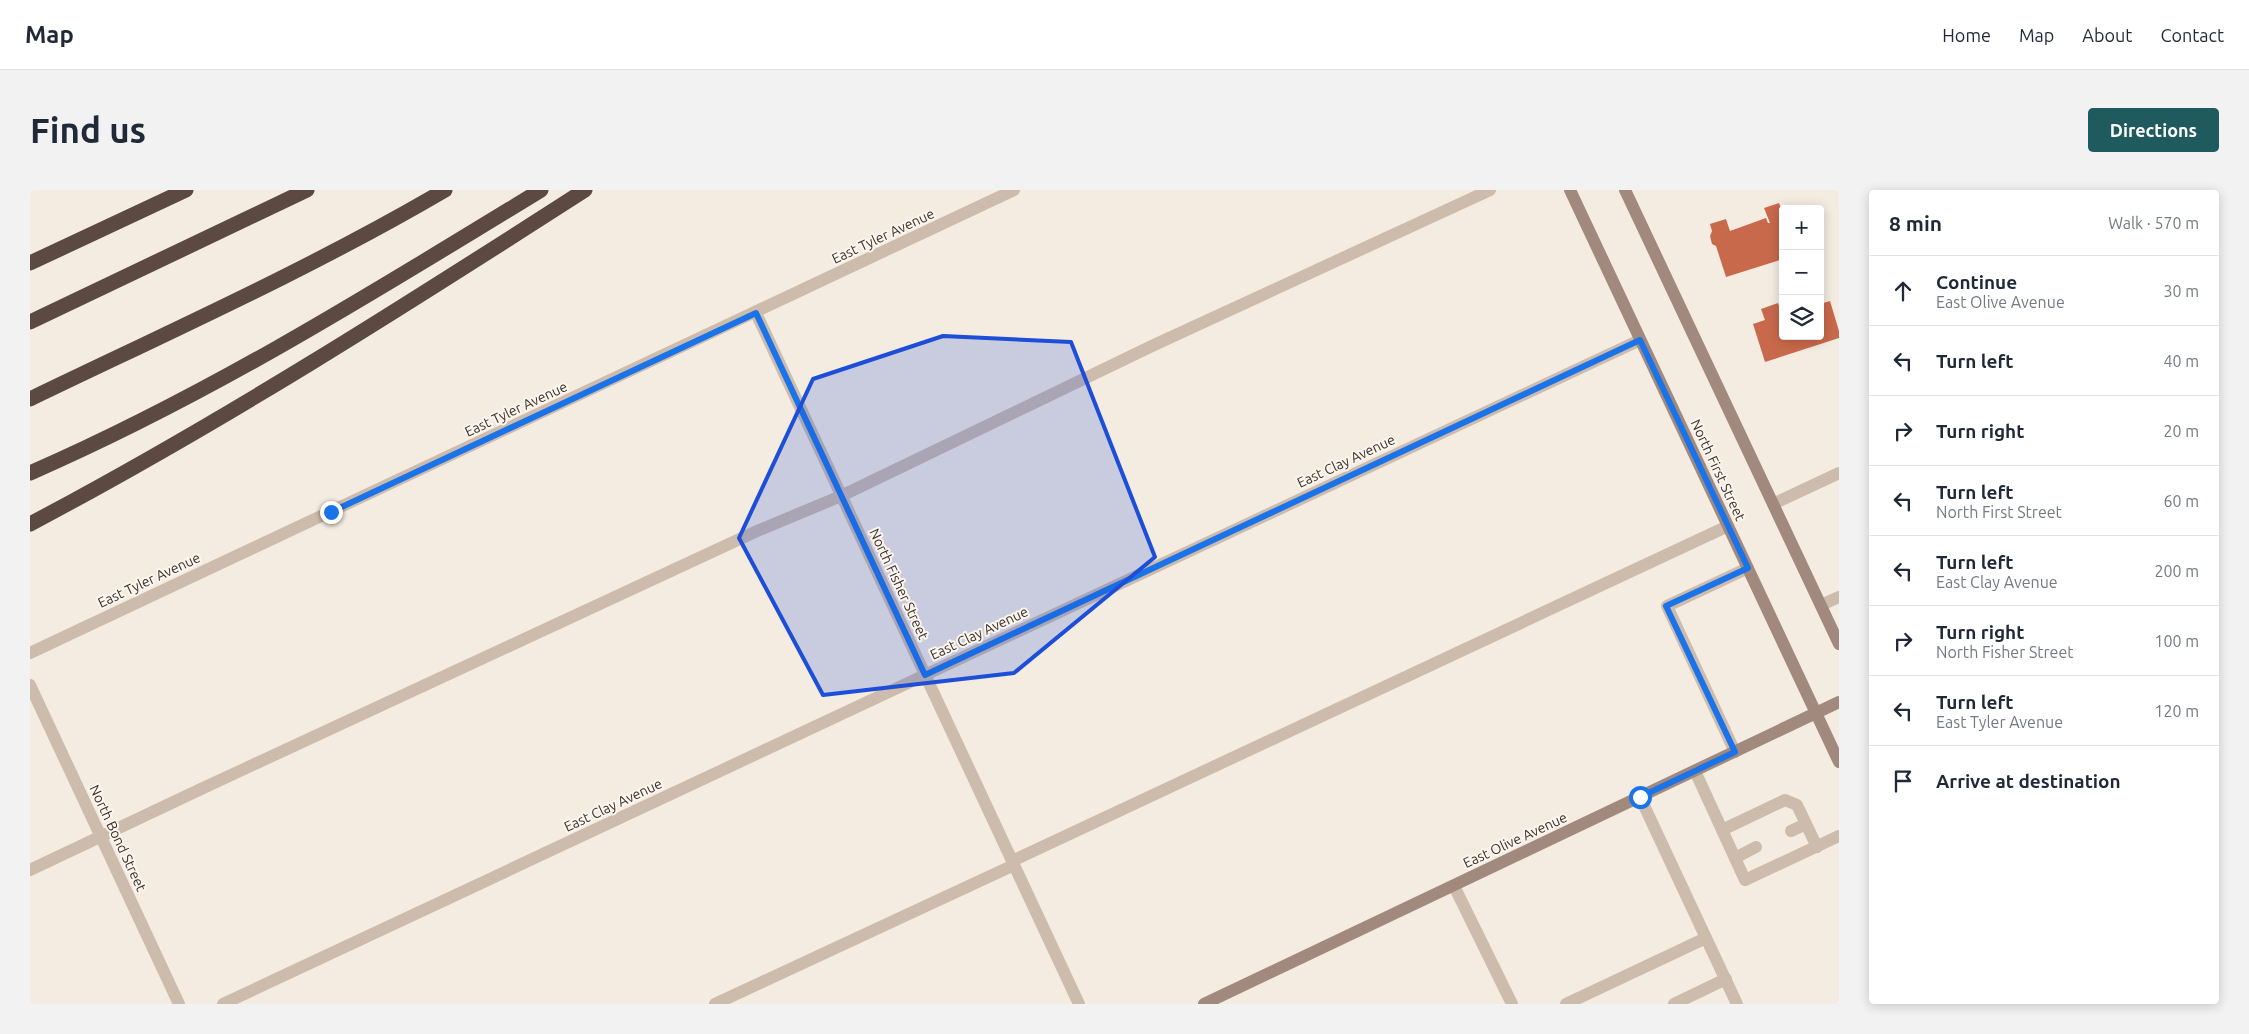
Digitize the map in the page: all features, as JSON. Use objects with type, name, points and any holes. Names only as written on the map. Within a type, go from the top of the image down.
[{"type":"highway","points":[[30,263],[186,190]]},
{"type":"highway","points":[[30,322],[307,190]]},
{"type":"highway","points":[[30,399],[261,288],[408,212],[445,190]]},
{"type":"highway","points":[[30,472],[145,419],[242,369],[541,190]]},
{"type":"highway","points":[[30,524],[180,442],[306,367],[584,190]]},
{"type":"main road","name":"North First Street","points":[[1570,190],[1839,762]]},
{"type":"main road","points":[[1625,190],[1839,644]]},
{"type":"main road","name":"East Olive Avenue","points":[[1204,1004],[1839,702]]},
{"type":"street","name":"East Tyler Avenue","points":[[30,653],[1014,190]]},
{"type":"street","points":[[30,870],[749,535],[841,496],[1154,345],[1490,190]]},
{"type":"street","name":"North Fisher Street","points":[[756,313],[1079,1004]]},
{"type":"street","name":"East Clay Avenue","points":[[223,1004],[1640,340]]},
{"type":"street","points":[[1773,504],[1839,473]]},
{"type":"street","points":[[715,1004],[1728,526]]},
{"type":"street","points":[[1735,752],[1666,606],[1748,568]]},
{"type":"street","points":[[1821,605],[1839,597]]},
{"type":"street","name":"North Bond Street","points":[[30,685],[180,1004]]},
{"type":"street","points":[[1695,771],[1745,880],[1839,836]]},
{"type":"street","points":[[1640,797],[1737,1004]]},
{"type":"street","points":[[1722,830],[1785,800],[1797,805],[1817,847]]},
{"type":"street","points":[[1791,831],[1806,824]]},
{"type":"street","points":[[1735,858],[1756,847]]},
{"type":"street","points":[[1454,886],[1512,1004]]},
{"type":"street","points":[[1566,1004],[1706,938]]},
{"type":"street","points":[[1674,1004],[1726,979]]},
{"type":"highlighted area","points":[[943,336],[1071,342],[1155,557],[1014,673],[823,695],[739,538],[813,379]]},
{"type":"building","points":[[1779,203],[1780,205],[1779,260],[1726,277],[1716,246],[1712,244],[1710,224],[1726,219],[1730,231],[1766,218],[1768,223],[1770,223],[1764,208]]},
{"type":"building","points":[[1830,301],[1839,331],[1839,338],[1765,362],[1753,324],[1765,320],[1761,309],[1778,303],[1779,340],[1824,340],[1824,303]]},
{"type":"route","points":[[331,512],[756,313],[925,675],[1640,340],[1748,568],[1666,606],[1735,752],[1640,797]]}]
